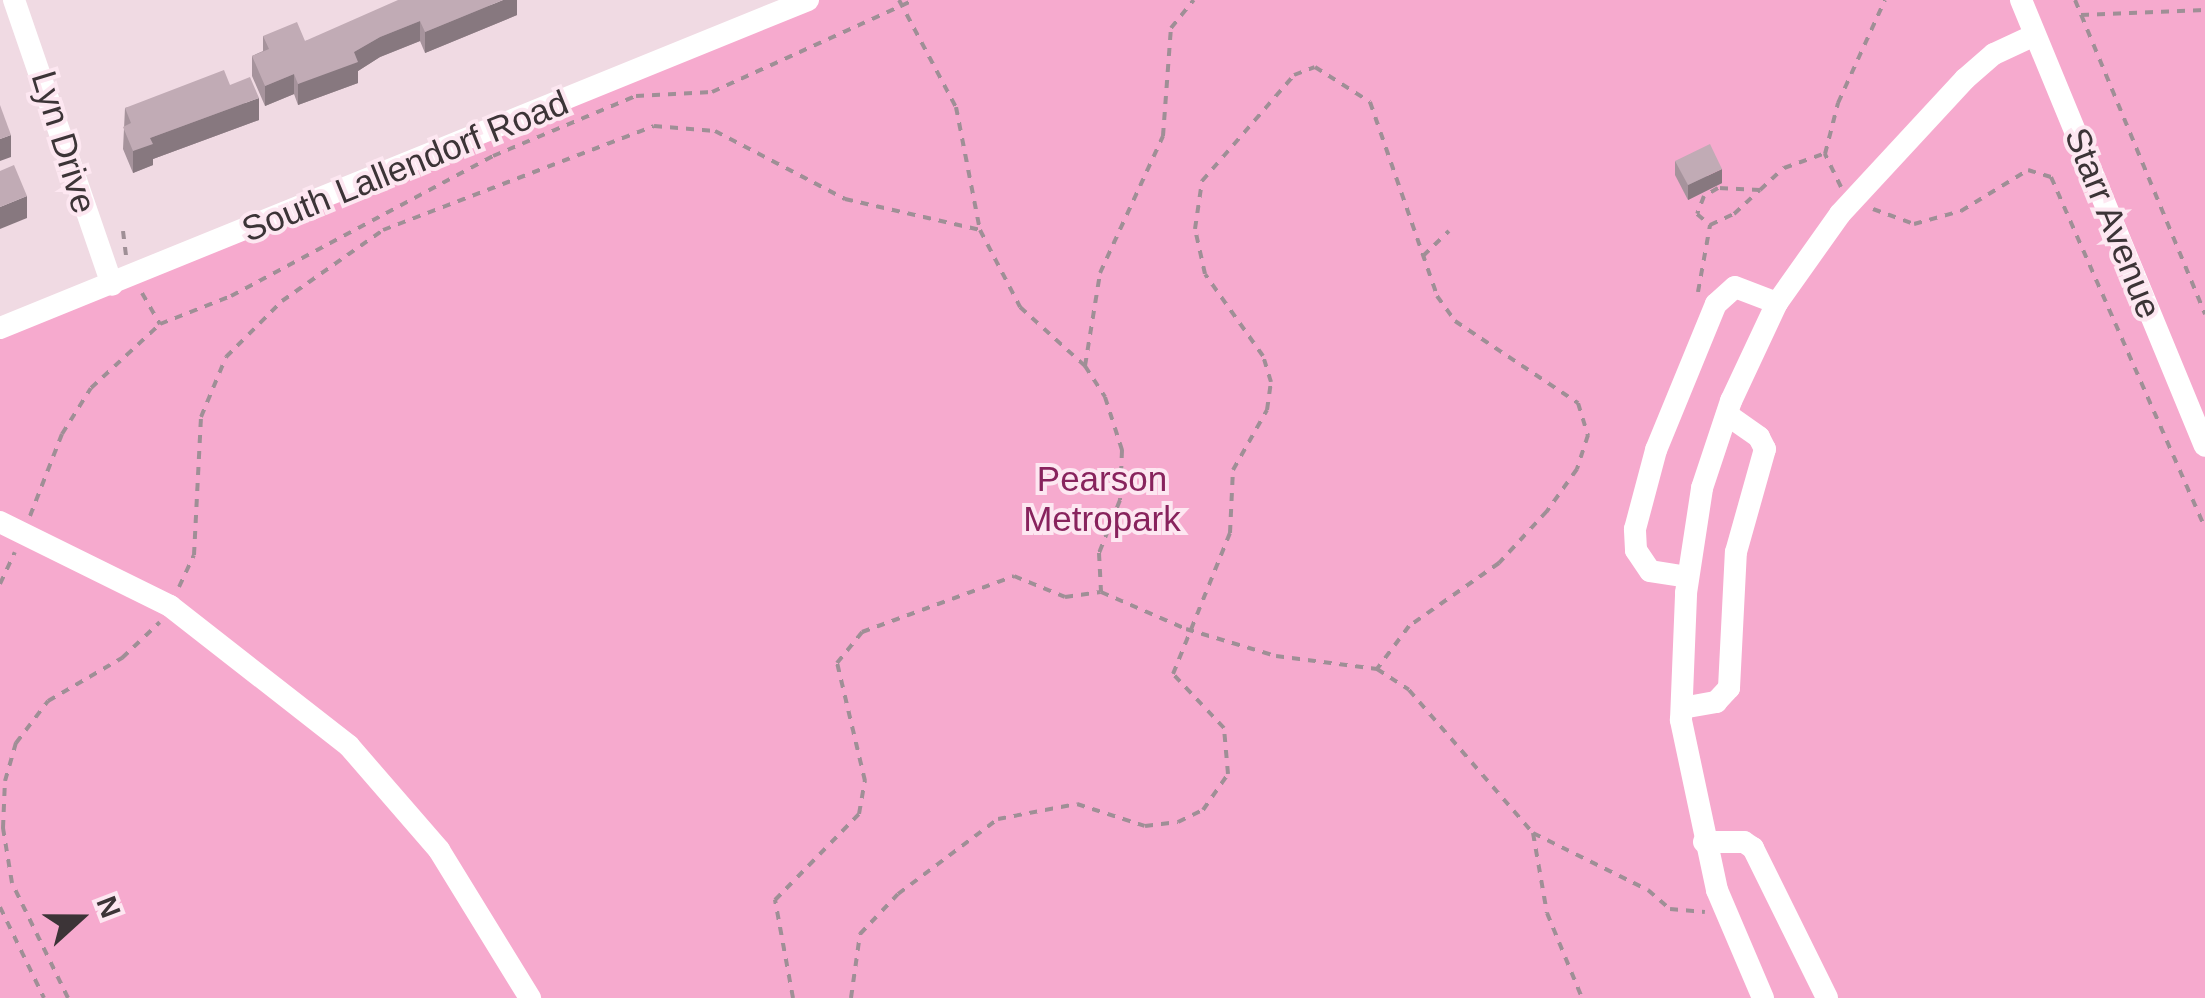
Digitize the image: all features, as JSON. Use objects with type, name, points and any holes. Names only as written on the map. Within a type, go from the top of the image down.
[{"type":"street","name":"Lyn Drive","points":[[14,0],[112,285]]},
{"type":"street","name":"South Lallendorf Road","points":[[0,328],[808,0]]},
{"type":"street","name":"Starr Avenue","points":[[2021,0],[2205,446]]},
{"type":"street","points":[[1762,998],[1724,909],[1704,842],[1682,708],[1688,576],[1702,488],[1727,414],[1777,303],[1854,198],[1994,54],[2034,35]]},
{"type":"street","points":[[1688,576],[1644,567],[1635,529],[1656,450],[1705,326],[1735,287],[1777,303]]},
{"type":"street","points":[[1682,708],[1716,702],[1729,688],[1736,552],[1764,449],[1759,437],[1727,414]]},
{"type":"street","points":[[0,522],[170,606],[285,692],[396,796],[482,912],[530,998]]},
{"type":"street","points":[[1704,842],[1744,842],[1753,848],[1826,998]]},
{"type":"path","points":[[0,584],[24,535],[62,434],[91,388],[160,324],[232,296],[493,156],[636,96],[712,92],[900,3],[914,0]]},
{"type":"path","points":[[1086,366],[1100,273],[1163,136],[1171,28],[1194,0]]},
{"type":"path","points":[[1885,0],[1838,103],[1825,154],[1854,198],[1914,224],[1961,211],[2028,170],[2051,177],[2205,528]]},
{"type":"path","points":[[2075,0],[2205,314]]},
{"type":"path","points":[[900,3],[956,107],[980,230],[1020,307],[1086,366],[1105,396],[1122,450],[1120,500],[1098,553],[1101,592]]},
{"type":"path","points":[[2082,15],[2205,10]]},
{"type":"path","points":[[851,998],[860,934],[898,894],[998,819],[1078,804],[1145,826],[1202,810],[1228,774],[1230,747],[1214,714],[1173,674],[1186,629],[1230,533],[1233,470],[1267,410],[1271,382],[1262,356],[1204,274],[1195,229],[1202,181],[1294,75],[1315,67],[1370,102],[1437,296],[1455,321],[1568,394],[1578,403],[1588,435],[1577,469],[1547,511],[1500,563],[1409,626],[1377,670]]},
{"type":"path","points":[[68,998],[12,883],[5,781],[16,744],[48,701],[122,658],[170,606],[194,555],[201,417],[226,357],[282,302],[383,230],[654,126],[716,130],[844,199],[980,230]]},
{"type":"path","points":[[1705,326],[1699,268],[1710,225],[1799,159],[1825,154]]},
{"type":"path","points":[[1710,225],[1697,214],[1704,196],[1732,184],[1760,190]]},
{"type":"path","points":[[1423,256],[1449,231]]},
{"type":"path","points":[[793,998],[775,900],[858,814],[865,781],[837,663],[862,632],[1014,576],[1065,597],[1101,592],[1186,629],[1276,656],[1377,670],[1409,690],[1533,833],[1648,890],[1670,909],[1724,909]]},
{"type":"path","points":[[1533,833],[1547,913],[1582,998]]},
{"type":"path","points":[[0,907],[44,998]]},
{"type":"green space","name":"Pearson Metropark","points":[[808,0],[2205,0],[2205,998],[0,998],[0,328]]},
{"type":"building","points":[[398,0],[503,0],[425,32],[420,21],[380,37],[354,52],[358,62],[298,84],[294,74],[265,86],[252,56],[269,49],[263,36],[297,22],[305,41]]},
{"type":"building","points":[[224,70],[230,85],[250,77],[259,98],[150,138],[153,144],[133,151],[123,127],[131,123],[125,108]]},
{"type":"building","points":[[0,105],[11,135],[0,139]]},
{"type":"building","points":[[1710,144],[1722,169],[1688,185],[1675,161]]},
{"type":"building","points":[[14,165],[27,196],[0,207],[0,171]]}]
